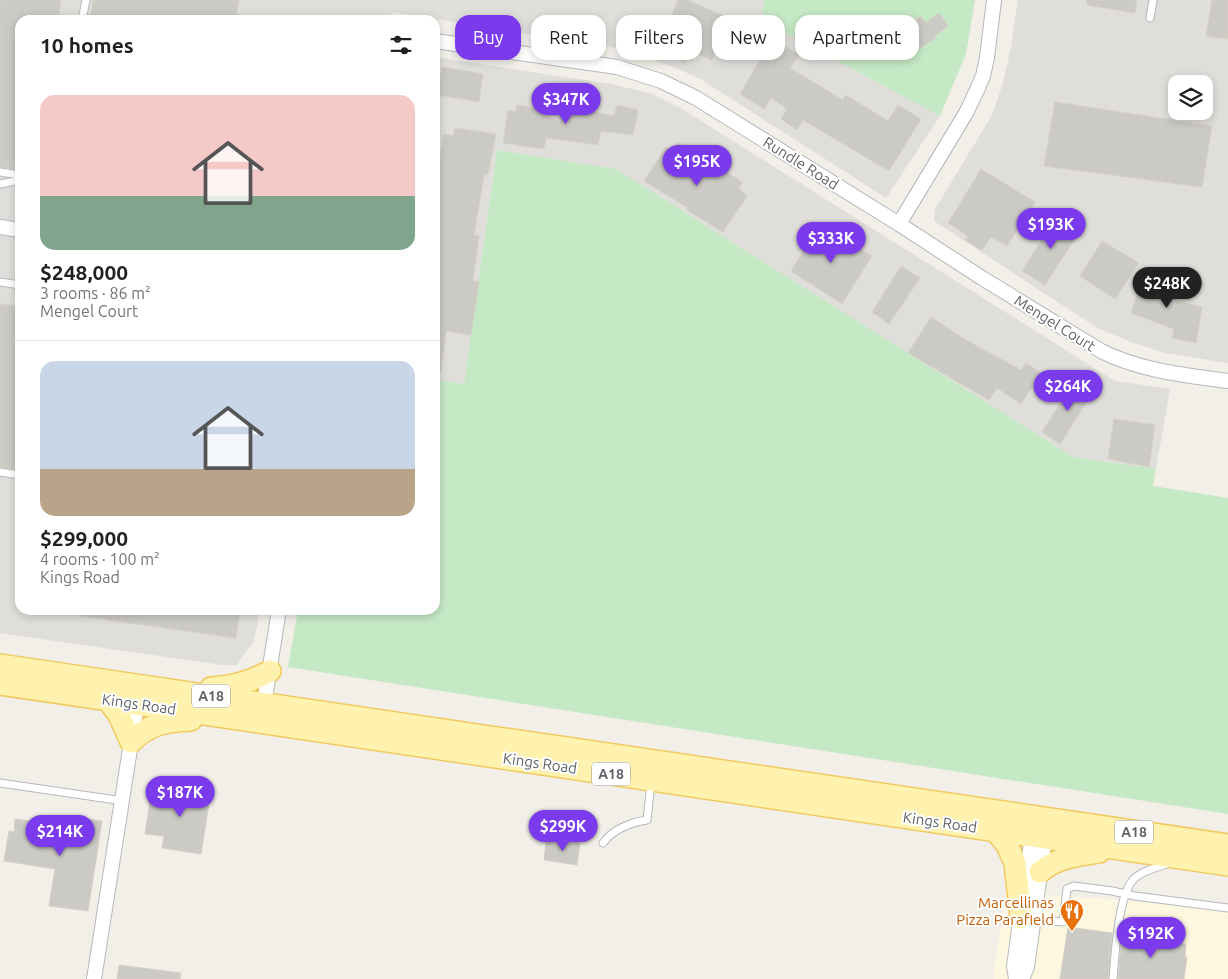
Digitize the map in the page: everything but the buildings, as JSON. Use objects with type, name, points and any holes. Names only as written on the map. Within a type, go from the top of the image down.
[{"type":"main road","name":"Kings Road","points":[[0,665],[145,693],[652,780],[995,830],[1039,831],[1228,845]]},
{"type":"main road","points":[[145,693],[225,688],[254,680],[270,672]]},
{"type":"main road","name":"Kings Road","points":[[0,684],[107,699],[145,693],[228,717],[262,713],[1039,831],[1122,850],[1228,865]]},
{"type":"main road","points":[[107,699],[119,715],[131,742],[144,730],[154,725],[176,720],[228,717]]},
{"type":"main road","points":[[995,830],[1007,845],[1014,863],[1027,918]]},
{"type":"main road","points":[[1040,872],[1058,860],[1097,852],[1122,850]]},
{"type":"street","points":[[899,224],[966,113],[983,76],[994,0]]},
{"type":"street","name":"Rundle Road","points":[[440,42],[617,67],[675,86],[899,224]]},
{"type":"street","name":"Mengel Court","points":[[899,224],[982,278],[1118,360],[1153,370],[1228,381]]},
{"type":"street","points":[[0,227],[15,229]]},
{"type":"street","points":[[262,713],[278,615]]},
{"type":"street","points":[[94,979],[131,742],[145,693]]},
{"type":"street","points":[[1016,979],[1014,966],[1040,872],[1039,831]]},
{"type":"street","points":[[1022,979],[1026,967],[1027,918],[1039,831]]},
{"type":"lane","points":[[83,15],[86,0]]},
{"type":"lane","points":[[1150,18],[1153,0]]},
{"type":"lane","points":[[0,172],[15,174]]},
{"type":"lane","points":[[0,184],[15,181]]},
{"type":"lane","points":[[0,282],[15,284]]},
{"type":"lane","points":[[0,472],[15,474]]},
{"type":"lane","points":[[603,843],[616,831],[647,820],[652,780]]},
{"type":"lane","points":[[0,783],[123,801]]},
{"type":"lane","points":[[1113,979],[1119,924],[1126,894],[1132,881],[1141,874],[1171,862],[1195,860]]},
{"type":"lane","points":[[1027,918],[1063,922],[1067,889],[1074,886],[1228,908]]},
{"type":"shaded area","points":[[0,0],[764,0],[762,15],[712,15],[712,60],[785,60],[785,33],[795,38],[795,60],[836,60],[940,116],[886,198],[702,80],[674,67],[653,60],[702,60],[702,15],[616,15],[616,48],[606,46],[606,15],[531,15],[531,34],[521,33],[521,15],[455,15],[455,22],[440,20],[440,15],[411,15],[392,12],[391,15],[15,15],[15,615],[259,615],[254,641],[236,665],[222,665],[0,633]]},
{"type":"shaded area","points":[[1018,0],[1228,0],[1228,363],[1165,353],[1099,329],[934,221],[935,209],[992,115],[1002,86],[1010,52]]},
{"type":"shaded area","points":[[440,58],[611,84],[650,93],[682,109],[1115,381],[1170,389],[1156,469],[1073,457],[616,169],[497,150],[464,384],[440,381]]},
{"type":"shaded area","points":[[1006,892],[1228,908],[1228,979],[993,979]]},
{"type":"green space","points":[[764,0],[975,0],[966,54],[940,116],[836,60],[919,60],[919,15],[795,15],[795,38],[785,33],[785,15],[762,15]]},
{"type":"green space","points":[[497,150],[616,169],[1073,457],[1156,469],[1153,486],[1228,498],[1228,814],[288,667],[297,615],[440,615],[440,381],[464,384]]},
{"type":"place","name":"Marcellinas Pizza Parafield","points":[[1072,932]]}]
